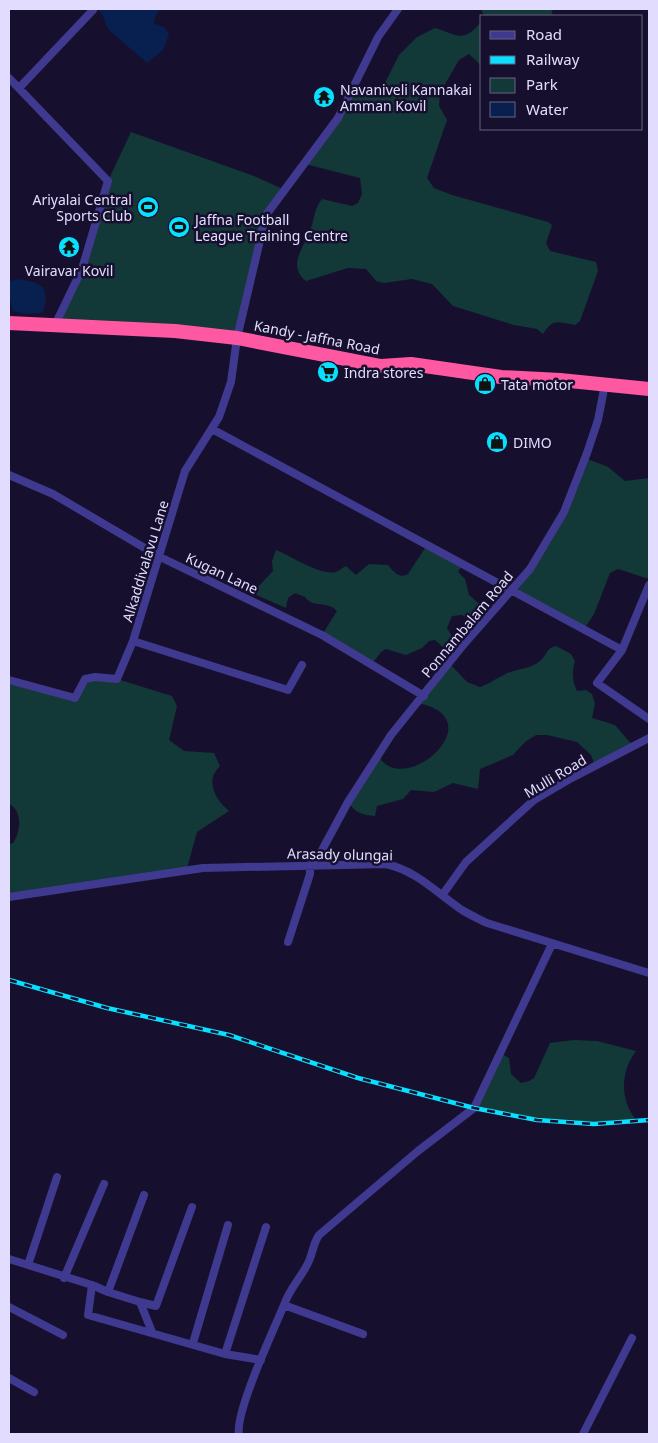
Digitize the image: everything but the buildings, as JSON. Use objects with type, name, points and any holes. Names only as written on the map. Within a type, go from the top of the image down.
[{"type":"highway","name":"Kandy - Jaffna Road","points":[[9,323],[175,331],[237,338],[381,366],[412,364],[501,377],[606,384],[649,389]]},
{"type":"street","name":"Alkaddivalavu Lane","points":[[9,680],[75,698],[85,679],[95,677],[117,679],[133,641],[160,558],[185,471],[219,418],[231,382],[237,338],[266,214],[338,118],[378,37],[398,9]]},
{"type":"street","points":[[19,88],[93,10]]},
{"type":"street","points":[[9,78],[108,181],[82,270],[55,325]]},
{"type":"street","name":"Ponnambalam Road","points":[[288,942],[312,865],[348,802],[387,742],[463,645],[530,569],[564,512],[590,445],[606,384]]},
{"type":"street","points":[[212,429],[622,650]]},
{"type":"street","name":"Kugan Lane","points":[[9,475],[53,494],[160,558],[322,635],[424,696]]},
{"type":"street","points":[[649,585],[622,650],[598,684],[649,719]]},
{"type":"street","points":[[133,641],[288,690],[302,665]]},
{"type":"street","name":"Mulli Road","points":[[443,894],[466,862],[534,800],[568,780],[648,740]]},
{"type":"street","name":"Arasady olungai","points":[[9,896],[203,868],[386,864],[403,868],[443,894],[463,911],[487,923],[649,973]]},
{"type":"street","points":[[239,1434],[241,1419],[261,1360],[288,1291],[309,1262],[314,1243],[319,1235],[418,1151],[474,1108],[552,944]]},
{"type":"street","points":[[28,1265],[57,1176]]},
{"type":"street","points":[[64,1278],[104,1184]]},
{"type":"street","points":[[108,1292],[144,1195]]},
{"type":"street","points":[[9,1259],[156,1306],[192,1207]]},
{"type":"street","points":[[193,1343],[228,1225]]},
{"type":"street","points":[[225,1354],[266,1227]]},
{"type":"street","points":[[92,1286],[88,1315],[193,1343],[225,1354],[261,1360]]},
{"type":"street","points":[[140,1302],[152,1332]]},
{"type":"street","points":[[284,1305],[363,1334]]},
{"type":"street","points":[[9,1307],[63,1335]]},
{"type":"street","points":[[583,1434],[632,1338]]},
{"type":"street","points":[[9,1378],[34,1392]]},
{"type":"green space","points":[[481,9],[553,9],[551,15],[484,15]]},
{"type":"green space","points":[[480,23],[480,64],[469,54],[459,60],[440,93],[439,106],[447,120],[427,178],[434,188],[452,195],[548,222],[552,225],[546,243],[550,251],[596,262],[598,271],[580,321],[575,325],[560,322],[553,323],[543,334],[537,329],[514,325],[453,306],[432,284],[412,279],[384,283],[376,281],[366,269],[348,268],[306,281],[300,275],[298,269],[297,262],[299,256],[311,228],[316,209],[322,199],[352,206],[358,203],[362,194],[360,178],[305,164],[356,84],[375,95],[379,95],[399,55],[417,37],[435,28],[460,36],[470,33]]},
{"type":"green space","name":"Jaffna Football League Training Centre","points":[[131,132],[254,176],[285,190],[266,215],[237,338],[55,325],[82,269],[108,181]]},
{"type":"green space","points":[[585,458],[608,467],[625,481],[649,478],[649,579],[618,569],[610,573],[594,614],[584,629],[512,589],[564,512]]},
{"type":"green space","points":[[427,545],[463,564],[458,572],[465,579],[469,595],[490,613],[477,628],[462,615],[452,616],[447,628],[452,636],[464,644],[454,657],[435,640],[429,641],[422,648],[406,655],[386,649],[381,652],[372,664],[322,635],[337,611],[333,608],[312,603],[305,597],[295,593],[288,598],[286,608],[252,593],[273,571],[272,561],[276,550],[322,571],[336,572],[346,566],[356,575],[369,564],[388,565],[397,574],[402,576],[408,574]]},
{"type":"green space","points":[[556,646],[571,654],[575,661],[573,676],[577,691],[586,690],[592,694],[595,704],[592,718],[615,725],[633,746],[595,766],[591,755],[577,742],[547,735],[536,735],[525,742],[513,755],[480,769],[478,789],[453,783],[434,792],[411,790],[403,799],[377,806],[375,816],[360,813],[353,809],[348,802],[378,755],[390,767],[405,769],[422,763],[436,752],[446,739],[448,724],[440,712],[418,703],[449,663],[467,682],[480,687],[508,673],[536,664],[550,648]]},
{"type":"green space","points":[[85,679],[117,679],[172,696],[177,706],[169,740],[184,751],[214,753],[220,766],[215,772],[212,784],[216,796],[229,811],[197,832],[186,872],[9,897],[9,844],[13,843],[18,833],[19,816],[14,807],[9,804],[9,680],[74,698]]},
{"type":"green space","points":[[574,1040],[597,1041],[636,1051],[627,1068],[624,1086],[627,1104],[636,1120],[593,1122],[554,1120],[474,1108],[500,1053],[509,1058],[511,1074],[521,1083],[534,1078],[550,1043]]},
{"type":"water","points":[[97,9],[160,9],[155,17],[154,24],[164,27],[169,34],[163,50],[147,63],[108,29],[102,14]]},
{"type":"water","points":[[19,279],[33,282],[43,287],[46,300],[41,313],[24,314],[13,311],[9,295],[10,281]]},
{"type":"railway","points":[[9,980],[107,1008],[229,1035],[358,1078],[474,1108],[537,1120],[594,1124],[649,1120]]},
{"type":"place","name":"Navaniveli Kannakai Amman Kovil","points":[[324,97]]},
{"type":"place","name":"Ariyalai Central Sports Club","points":[[148,207]]},
{"type":"place","name":"Jaffna Football League Training Centre","points":[[179,227]]},
{"type":"place","name":"Vairavar Kovil","points":[[69,247]]},
{"type":"place","name":"Indra stores","points":[[328,372]]},
{"type":"place","name":"Tata motor","points":[[485,384]]},
{"type":"place","name":"DIMO","points":[[497,442]]}]
